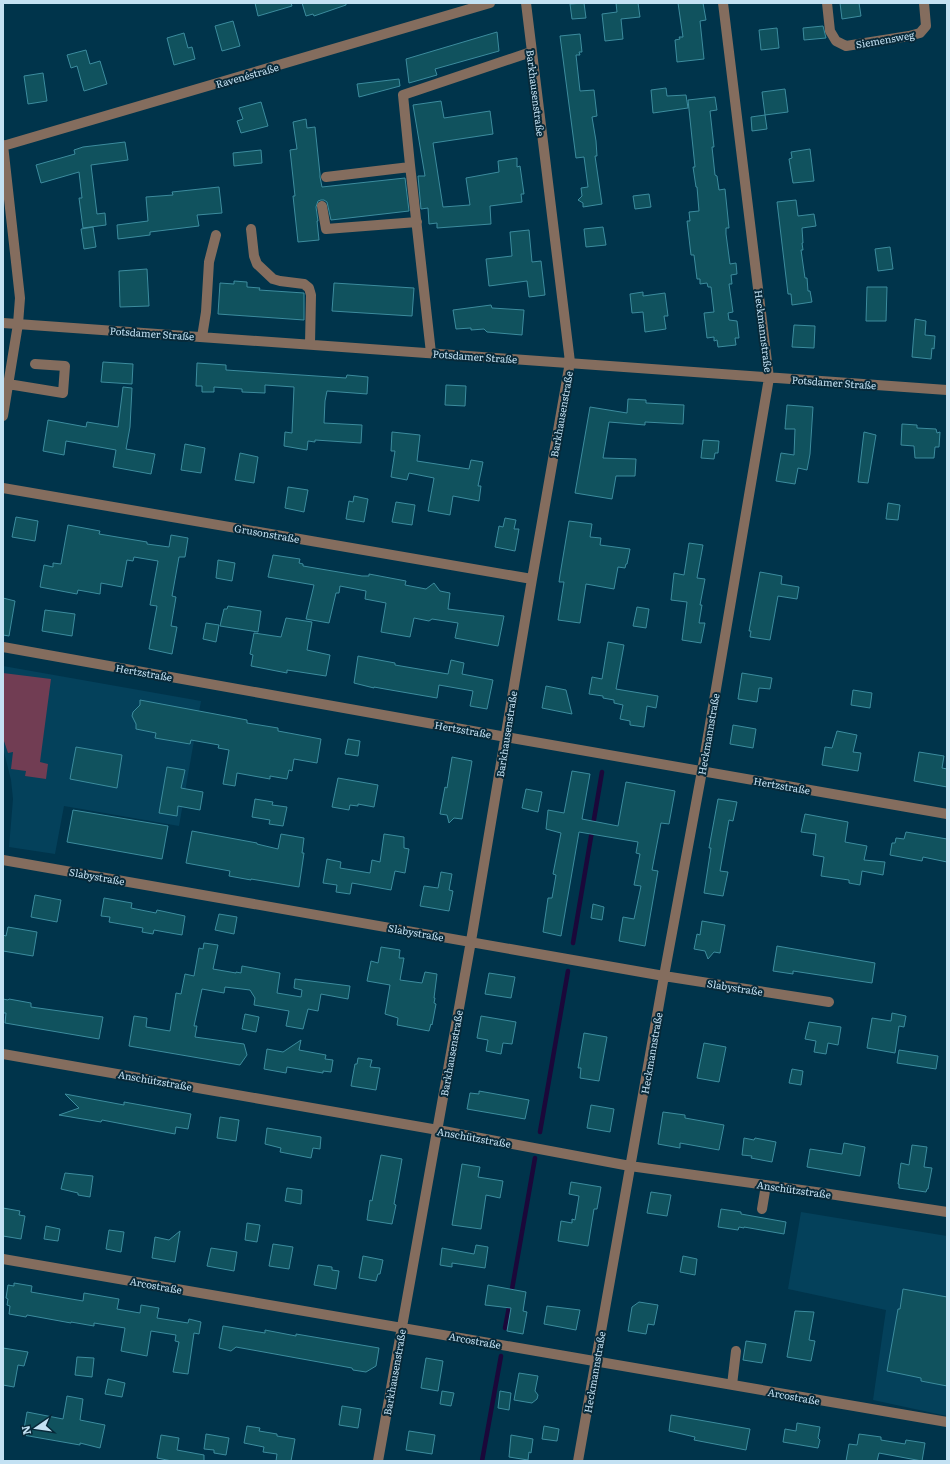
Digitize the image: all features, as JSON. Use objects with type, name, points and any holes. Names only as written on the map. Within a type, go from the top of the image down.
[{"type":"street","name":"Ravenéstraße","points":[[3,146],[490,3]]},
{"type":"street","name":"Barkhausenstraße","points":[[378,1461],[438,1130],[570,362],[526,3]]},
{"type":"street","name":"Heckmannstraße","points":[[578,1461],[702,771],[769,378],[723,3]]},
{"type":"street","name":"Siemensweg","points":[[827,3],[830,31],[836,42],[846,46],[920,33],[926,26],[924,3]]},
{"type":"street","points":[[431,353],[403,95],[531,52]]},
{"type":"street","points":[[3,146],[20,298],[18,324],[3,416]]},
{"type":"street","points":[[326,177],[410,167]]},
{"type":"street","points":[[322,206],[326,229],[417,222]]},
{"type":"street","points":[[251,228],[254,256],[257,264],[273,279],[304,284],[309,288],[311,295],[310,344]]},
{"type":"street","points":[[202,337],[206,312],[209,262],[216,235]]},
{"type":"street","name":"Potsdamer Straße","points":[[3,323],[570,362],[769,378],[947,390]]},
{"type":"street","points":[[8,384],[63,393],[65,366],[35,364]]},
{"type":"street","name":"Grusonstraße","points":[[3,488],[532,579]]},
{"type":"street","name":"Hertzstraße","points":[[3,647],[947,814]]},
{"type":"street","name":"Slabystraße","points":[[3,860],[664,976],[829,1002]]},
{"type":"street","name":"Anschützstraße","points":[[3,1054],[438,1130],[630,1166],[947,1212]]},
{"type":"street","points":[[762,1209],[766,1185]]},
{"type":"street","name":"Arcostraße","points":[[3,1259],[947,1422]]},
{"type":"street","points":[[732,1385],[736,1351]]},
{"type":"shaded area","points":[[3,666],[201,701],[179,826],[64,806],[55,854],[9,847],[13,799],[11,780],[3,748]]},
{"type":"shaded area","points":[[3,673],[51,679],[40,762],[48,764],[46,779],[25,776],[26,771],[11,769],[13,752],[8,753],[3,738]]},
{"type":"shaded area","points":[[801,1212],[947,1236],[947,1416],[873,1400],[886,1310],[788,1289]]},
{"type":"building","points":[[255,3],[291,3],[292,6],[258,16]]},
{"type":"building","points":[[302,3],[346,3],[346,5],[314,16],[313,14],[306,16]]},
{"type":"building","points":[[584,3],[586,18],[572,19],[570,4]]},
{"type":"building","points":[[616,3],[638,3],[640,17],[621,19],[623,39],[605,41],[602,14],[617,12]]},
{"type":"building","points":[[678,3],[703,3],[706,20],[700,21],[704,59],[677,62],[675,40],[680,39],[679,37],[683,37]]},
{"type":"building","points":[[840,3],[859,3],[861,16],[842,19]]},
{"type":"building","points":[[233,21],[240,46],[222,51],[215,26]]},
{"type":"building","points":[[823,26],[826,38],[804,40],[803,28]]},
{"type":"building","points":[[777,28],[779,48],[761,50],[759,30]]},
{"type":"building","points":[[497,32],[499,51],[435,69],[437,75],[409,83],[406,59]]},
{"type":"building","points":[[184,33],[188,48],[192,47],[195,59],[174,65],[167,38]]},
{"type":"building","points":[[580,34],[582,52],[579,52],[580,55],[576,55],[580,91],[594,90],[597,116],[592,117],[596,141],[597,156],[595,156],[602,204],[583,207],[583,203],[578,200],[582,196],[581,188],[588,187],[584,157],[576,158],[560,36]]},
{"type":"building","points":[[86,50],[90,64],[100,61],[107,84],[84,91],[77,66],[71,68],[67,55]]},
{"type":"building","points":[[43,73],[47,101],[28,104],[24,76]]},
{"type":"building","points":[[399,79],[400,86],[359,97],[357,84]]},
{"type":"building","points":[[666,88],[667,96],[686,95],[688,108],[653,113],[651,90]]},
{"type":"building","points":[[785,89],[788,112],[765,115],[762,92]]},
{"type":"building","points":[[715,97],[717,110],[710,111],[715,175],[717,176],[719,190],[725,189],[729,228],[726,228],[726,234],[730,264],[736,263],[737,274],[731,275],[732,284],[729,284],[733,312],[728,313],[729,320],[737,321],[739,338],[735,338],[736,345],[718,347],[717,340],[714,341],[714,337],[707,338],[704,313],[714,312],[711,287],[708,287],[707,283],[700,284],[700,279],[697,279],[694,255],[691,255],[687,221],[690,221],[689,212],[699,211],[697,187],[693,167],[695,167],[688,100]]},
{"type":"building","points":[[441,101],[444,118],[490,111],[493,134],[433,143],[443,207],[470,205],[466,178],[499,172],[498,161],[517,158],[517,167],[520,166],[524,194],[521,194],[522,202],[490,206],[491,224],[437,228],[437,223],[429,224],[428,208],[421,209],[418,176],[425,176],[413,105]]},
{"type":"building","points":[[261,102],[268,126],[241,133],[237,121],[243,119],[239,108]]},
{"type":"building","points":[[765,115],[767,129],[752,131],[751,117]]},
{"type":"building","points":[[306,119],[307,128],[315,127],[322,187],[405,178],[409,211],[331,220],[327,202],[321,200],[318,201],[316,207],[319,240],[298,242],[290,150],[297,149],[293,122]]},
{"type":"building","points":[[125,142],[128,160],[91,165],[97,214],[105,213],[106,225],[83,228],[79,198],[82,198],[79,172],[41,183],[36,165],[75,154],[74,150],[83,147]]},
{"type":"building","points":[[810,149],[814,181],[793,183],[789,159],[792,158],[791,152]]},
{"type":"building","points":[[261,150],[262,163],[234,166],[233,153]]},
{"type":"building","points":[[219,187],[222,213],[197,215],[199,226],[150,232],[150,235],[118,239],[117,225],[148,221],[146,197],[173,195],[172,192]]},
{"type":"building","points":[[649,194],[651,207],[635,209],[633,196]]},
{"type":"building","points":[[796,200],[798,216],[814,214],[816,226],[802,228],[803,250],[801,250],[805,278],[807,278],[808,291],[810,291],[812,302],[792,305],[791,294],[788,294],[777,202]]},
{"type":"building","points":[[93,227],[96,247],[84,249],[81,229]]},
{"type":"building","points":[[603,227],[606,245],[586,247],[584,229]]},
{"type":"building","points":[[529,230],[532,262],[541,261],[545,295],[529,297],[527,281],[489,286],[486,259],[512,256],[510,232]]},
{"type":"building","points":[[890,247],[893,269],[878,271],[875,249]]},
{"type":"building","points":[[147,269],[149,306],[120,307],[119,271]]},
{"type":"building","points":[[234,281],[247,282],[247,287],[260,288],[259,290],[304,293],[304,320],[218,314],[220,283],[234,284]]},
{"type":"building","points":[[334,283],[414,288],[412,316],[332,311]]},
{"type":"building","points":[[867,287],[887,287],[886,321],[866,321]]},
{"type":"building","points":[[643,292],[643,296],[665,293],[668,316],[664,316],[666,329],[645,332],[643,312],[632,313],[630,294]]},
{"type":"building","points":[[491,305],[492,308],[524,310],[522,335],[487,332],[484,329],[456,329],[453,310]]},
{"type":"building","points":[[915,319],[926,321],[925,335],[935,336],[934,349],[932,348],[931,359],[912,357]]},
{"type":"building","points":[[794,325],[815,326],[814,348],[792,347]]},
{"type":"building","points":[[103,362],[133,364],[132,384],[101,382]]},
{"type":"building","points":[[197,363],[226,365],[226,370],[346,378],[347,375],[368,377],[367,394],[327,391],[325,401],[324,423],[362,425],[361,443],[315,440],[315,442],[308,441],[307,450],[284,446],[285,432],[292,433],[294,387],[265,385],[265,393],[242,392],[242,389],[214,387],[214,392],[202,392],[202,386],[196,386]]},
{"type":"building","points":[[446,385],[466,386],[465,406],[445,405]]},
{"type":"building","points":[[123,387],[132,388],[130,427],[126,449],[155,454],[151,474],[113,467],[116,450],[66,441],[64,455],[43,451],[48,420],[86,427],[87,422],[118,427]]},
{"type":"building","points":[[628,399],[646,400],[646,403],[684,405],[683,424],[645,422],[645,425],[609,422],[603,458],[636,459],[635,476],[616,476],[612,499],[575,493],[590,407],[627,413]]},
{"type":"building","points":[[787,405],[813,407],[810,454],[807,470],[798,468],[795,484],[776,481],[781,453],[794,455],[795,429],[785,429]]},
{"type":"building","points":[[902,424],[917,425],[917,428],[936,429],[937,433],[940,432],[939,447],[935,447],[934,458],[915,458],[914,446],[901,445]]},
{"type":"building","points":[[392,432],[420,435],[417,461],[469,469],[471,460],[483,462],[478,486],[481,486],[479,501],[453,496],[450,515],[428,511],[434,478],[409,473],[407,480],[391,477],[395,451],[391,451]]},
{"type":"building","points":[[864,432],[876,435],[868,483],[858,482]]},
{"type":"building","points":[[703,440],[719,441],[718,453],[715,453],[714,459],[701,458]]},
{"type":"building","points":[[185,444],[205,448],[201,473],[181,470]]},
{"type":"building","points":[[240,453],[258,457],[254,483],[235,480]]},
{"type":"building","points":[[288,487],[308,490],[304,512],[285,508]]},
{"type":"building","points":[[354,496],[368,499],[364,522],[346,519],[349,501],[353,502]]},
{"type":"building","points":[[396,502],[415,505],[412,525],[392,522]]},
{"type":"building","points":[[888,503],[900,505],[898,520],[886,519]]},
{"type":"building","points":[[16,517],[38,521],[35,541],[12,537]]},
{"type":"building","points":[[505,518],[516,520],[514,529],[519,529],[515,551],[495,547],[499,526],[503,527]]},
{"type":"building","points":[[569,521],[592,524],[590,537],[601,538],[600,545],[630,549],[625,568],[618,567],[614,589],[586,584],[580,623],[558,620],[564,582],[559,582]]},
{"type":"building","points":[[68,525],[100,531],[99,534],[169,547],[171,535],[188,538],[185,557],[179,557],[172,596],[176,597],[171,626],[177,627],[172,654],[149,649],[157,606],[150,605],[158,561],[134,557],[133,561],[127,560],[122,587],[101,583],[100,594],[78,590],[77,594],[40,587],[44,565],[53,567],[53,563],[61,564]]},
{"type":"building","points":[[689,543],[703,545],[697,578],[705,579],[700,605],[702,605],[699,623],[705,623],[701,643],[682,640],[687,602],[671,600],[674,573],[684,575]]},
{"type":"building","points":[[273,555],[300,559],[299,563],[303,564],[303,566],[362,576],[369,576],[369,574],[406,581],[405,585],[426,589],[434,583],[440,591],[450,593],[448,609],[504,616],[498,646],[455,638],[458,623],[432,619],[429,621],[414,618],[410,637],[381,632],[386,603],[365,599],[366,591],[340,586],[339,593],[336,593],[329,623],[306,619],[314,585],[268,577]]},
{"type":"building","points":[[218,560],[235,563],[232,581],[216,578]]},
{"type":"building","points":[[760,572],[782,576],[781,584],[799,587],[797,599],[778,596],[770,640],[750,637],[751,631],[749,631]]},
{"type":"building","points":[[3,598],[15,601],[9,636],[3,635]]},
{"type":"building","points":[[228,606],[261,611],[258,632],[220,626],[224,609],[227,609]]},
{"type":"building","points":[[637,607],[649,609],[646,628],[633,626]]},
{"type":"building","points":[[45,610],[75,614],[72,636],[42,631]]},
{"type":"building","points":[[286,618],[312,622],[307,650],[330,655],[326,676],[287,670],[287,673],[251,666],[253,655],[250,654],[254,633],[281,637]]},
{"type":"building","points":[[206,623],[219,625],[216,642],[203,639]]},
{"type":"building","points":[[608,642],[624,645],[616,689],[658,696],[656,708],[647,706],[644,727],[630,725],[630,721],[620,719],[623,705],[614,703],[614,700],[603,698],[603,696],[589,694],[592,677],[602,679]]},
{"type":"building","points":[[358,656],[395,663],[395,665],[448,674],[451,660],[464,663],[462,674],[493,680],[487,709],[470,706],[473,691],[439,685],[437,698],[374,688],[354,683]]},
{"type":"building","points":[[742,673],[772,678],[770,689],[759,688],[757,702],[738,699]]},
{"type":"building","points":[[546,686],[566,690],[572,714],[542,708]]},
{"type":"building","points":[[853,690],[872,693],[870,708],[851,705]]},
{"type":"building","points":[[140,700],[247,720],[247,723],[278,728],[278,731],[321,739],[317,763],[294,759],[292,771],[289,770],[287,779],[270,776],[270,779],[237,773],[235,786],[223,784],[229,750],[218,748],[219,745],[191,740],[190,744],[155,738],[156,733],[136,729],[136,724],[132,716],[133,712],[140,705]]},
{"type":"building","points":[[733,725],[756,729],[753,748],[730,744]]},
{"type":"building","points":[[837,731],[857,735],[853,752],[861,753],[858,771],[822,765],[825,747],[832,748]]},
{"type":"building","points":[[348,739],[360,741],[358,756],[345,754]]},
{"type":"building","points":[[76,747],[122,755],[117,788],[70,779]]},
{"type":"building","points":[[919,752],[944,756],[942,768],[947,769],[947,787],[914,781]]},
{"type":"building","points":[[452,757],[472,761],[462,819],[454,818],[449,823],[447,815],[440,814],[445,787],[447,788]]},
{"type":"building","points":[[167,767],[185,770],[181,788],[203,792],[200,810],[178,806],[177,816],[159,813]]},
{"type":"building","points":[[572,771],[590,774],[582,819],[618,826],[626,782],[675,791],[669,824],[661,823],[652,870],[658,871],[645,946],[619,941],[623,917],[634,919],[641,886],[634,885],[640,854],[636,853],[638,842],[579,832],[561,936],[543,932],[548,898],[552,898],[556,875],[553,874],[561,833],[546,829],[548,810],[564,813]]},
{"type":"building","points":[[338,778],[378,785],[374,807],[358,804],[358,806],[350,805],[349,810],[332,807]]},
{"type":"building","points":[[526,789],[542,792],[538,812],[522,808]]},
{"type":"building","points":[[255,799],[273,802],[272,805],[287,807],[283,826],[269,824],[270,820],[252,817]]},
{"type":"building","points":[[718,799],[737,802],[733,821],[729,820],[720,871],[728,872],[723,896],[704,893],[711,848],[709,848]]},
{"type":"building","points":[[73,810],[168,826],[162,859],[67,842]]},
{"type":"building","points":[[805,814],[848,822],[845,842],[867,846],[864,860],[885,862],[883,875],[862,871],[860,885],[849,883],[849,880],[821,876],[824,857],[813,855],[816,834],[801,832]]},
{"type":"building","points":[[192,831],[257,843],[278,849],[281,834],[304,838],[302,853],[304,853],[299,887],[229,876],[230,871],[186,863]]},
{"type":"building","points":[[906,832],[947,839],[947,862],[923,857],[922,861],[890,855],[892,843],[895,843],[896,838],[904,839]]},
{"type":"building","points":[[384,834],[404,837],[404,848],[409,849],[405,873],[395,871],[391,890],[352,883],[350,894],[336,892],[337,885],[323,883],[327,859],[341,862],[340,868],[370,873],[372,860],[380,862]]},
{"type":"building","points":[[441,872],[452,874],[449,890],[453,891],[449,911],[420,906],[424,886],[438,888]]},
{"type":"building","points":[[35,895],[61,900],[57,922],[31,917]]},
{"type":"building","points":[[104,898],[132,903],[131,908],[156,913],[157,910],[185,916],[182,935],[154,930],[153,934],[142,932],[143,928],[109,922],[110,917],[101,916]]},
{"type":"building","points":[[593,904],[604,907],[602,920],[591,918]]},
{"type":"building","points":[[219,914],[237,917],[234,934],[215,930]]},
{"type":"building","points":[[702,921],[725,925],[720,953],[714,952],[708,959],[705,951],[694,949],[697,934],[700,935]]},
{"type":"building","points":[[8,927],[37,932],[33,956],[3,951],[3,935],[6,936]]},
{"type":"building","points":[[204,943],[218,945],[213,969],[241,973],[242,966],[280,973],[277,993],[301,997],[302,990],[294,988],[295,979],[350,986],[348,999],[321,994],[318,1011],[308,1009],[303,1029],[286,1026],[289,1011],[254,1005],[255,998],[250,990],[225,987],[224,993],[202,989],[194,1026],[197,1026],[195,1037],[244,1044],[247,1055],[240,1065],[129,1046],[134,1016],[147,1018],[146,1027],[170,1031],[176,993],[181,994],[185,974],[194,976],[199,948],[203,949]]},
{"type":"building","points":[[777,946],[875,963],[872,983],[793,971],[793,974],[773,971]]},
{"type":"building","points":[[381,947],[400,950],[399,958],[404,958],[400,980],[422,983],[425,972],[437,974],[434,998],[434,1003],[436,1004],[432,1025],[431,1024],[429,1031],[397,1025],[398,1018],[385,1014],[390,985],[367,981],[371,961],[378,963]]},
{"type":"building","points":[[489,973],[515,977],[511,998],[485,994]]},
{"type":"building","points":[[3,999],[31,1003],[31,1007],[103,1017],[99,1039],[5,1023],[6,1013],[3,1013]]},
{"type":"building","points":[[892,1013],[906,1016],[904,1027],[899,1026],[895,1053],[867,1048],[872,1018],[891,1021]]},
{"type":"building","points":[[245,1014],[259,1017],[256,1032],[242,1029]]},
{"type":"building","points":[[481,1016],[516,1022],[512,1044],[503,1043],[501,1054],[486,1051],[488,1040],[477,1038]]},
{"type":"building","points":[[809,1022],[841,1027],[838,1045],[828,1043],[826,1054],[814,1052],[816,1041],[805,1039]]},
{"type":"building","points":[[584,1033],[607,1037],[599,1081],[580,1078],[581,1068],[578,1068]]},
{"type":"building","points":[[301,1040],[299,1050],[326,1055],[325,1059],[333,1060],[331,1072],[323,1071],[323,1073],[287,1067],[286,1073],[264,1069],[267,1049],[283,1052]]},
{"type":"building","points":[[704,1043],[726,1047],[719,1082],[697,1078]]},
{"type":"building","points":[[899,1050],[938,1056],[936,1069],[897,1063]]},
{"type":"building","points":[[358,1058],[372,1060],[370,1067],[380,1068],[376,1090],[351,1086],[355,1064],[357,1064]]},
{"type":"building","points":[[792,1069],[803,1071],[801,1085],[789,1083]]},
{"type":"building","points":[[479,1091],[529,1100],[525,1119],[467,1109],[470,1093],[479,1094]]},
{"type":"building","points":[[65,1094],[124,1105],[124,1102],[191,1114],[188,1129],[176,1127],[175,1134],[102,1120],[101,1122],[59,1115],[79,1108]]},
{"type":"building","points":[[591,1105],[614,1109],[610,1132],[587,1128]]},
{"type":"building","points":[[663,1112],[685,1115],[685,1118],[724,1125],[719,1150],[680,1143],[680,1148],[658,1144]]},
{"type":"building","points":[[220,1117],[239,1120],[236,1141],[217,1138]]},
{"type":"building","points":[[267,1128],[321,1137],[320,1149],[313,1148],[311,1158],[280,1152],[281,1148],[265,1144]]},
{"type":"building","points":[[744,1138],[754,1140],[755,1138],[776,1142],[772,1162],[751,1158],[752,1156],[742,1155]]},
{"type":"building","points":[[844,1143],[865,1147],[860,1176],[807,1167],[810,1149],[842,1154]]},
{"type":"building","points":[[912,1145],[927,1147],[924,1167],[932,1168],[928,1189],[926,1192],[899,1188],[898,1184],[901,1163],[909,1165]]},
{"type":"building","points":[[381,1155],[402,1159],[392,1224],[367,1220],[370,1200],[372,1201]]},
{"type":"building","points":[[462,1164],[480,1167],[478,1177],[503,1181],[500,1198],[486,1195],[481,1229],[452,1225]]},
{"type":"building","points":[[65,1173],[93,1176],[90,1197],[78,1195],[78,1193],[61,1189]]},
{"type":"building","points":[[571,1182],[601,1187],[597,1209],[594,1209],[588,1246],[558,1241],[561,1221],[572,1223],[572,1219],[575,1220],[579,1196],[569,1194]]},
{"type":"building","points":[[287,1188],[302,1190],[301,1204],[285,1201]]},
{"type":"building","points":[[651,1192],[671,1195],[667,1216],[647,1213]]},
{"type":"building","points":[[3,1208],[20,1211],[19,1215],[25,1216],[21,1239],[3,1236]]},
{"type":"building","points":[[721,1209],[786,1222],[784,1234],[744,1227],[739,1227],[738,1230],[718,1227]]},
{"type":"building","points":[[247,1223],[260,1225],[257,1242],[245,1240]]},
{"type":"building","points":[[46,1226],[60,1229],[58,1241],[44,1239]]},
{"type":"building","points":[[109,1230],[124,1232],[121,1252],[106,1249]]},
{"type":"building","points":[[180,1231],[175,1262],[152,1258],[155,1237],[169,1240]]},
{"type":"building","points":[[273,1244],[293,1247],[289,1269],[269,1266]]},
{"type":"building","points":[[476,1245],[488,1247],[485,1268],[452,1263],[452,1267],[440,1265],[442,1248],[474,1254]]},
{"type":"building","points":[[211,1248],[237,1252],[234,1271],[207,1266]]},
{"type":"building","points":[[363,1256],[383,1260],[380,1274],[378,1274],[376,1281],[359,1278]]},
{"type":"building","points":[[683,1256],[697,1259],[695,1275],[680,1272]]},
{"type":"building","points":[[318,1265],[332,1267],[332,1270],[339,1271],[336,1289],[314,1285]]},
{"type":"building","points":[[14,1283],[32,1286],[31,1292],[83,1301],[84,1293],[119,1299],[117,1309],[140,1313],[141,1305],[159,1308],[157,1318],[188,1323],[189,1319],[201,1322],[199,1334],[194,1333],[188,1374],[173,1372],[179,1342],[175,1341],[176,1335],[151,1331],[147,1356],[121,1351],[125,1328],[94,1323],[94,1326],[27,1315],[26,1317],[9,1314],[10,1306],[7,1305],[8,1299],[6,1298],[8,1285],[14,1286]]},
{"type":"building","points":[[488,1285],[526,1292],[523,1311],[527,1312],[523,1334],[507,1331],[511,1308],[485,1305]]},
{"type":"building","points":[[903,1289],[947,1297],[947,1386],[921,1381],[921,1378],[887,1371]]},
{"type":"building","points":[[639,1302],[658,1305],[654,1325],[648,1324],[646,1334],[628,1331],[632,1307]]},
{"type":"building","points":[[547,1306],[580,1310],[576,1330],[544,1324]]},
{"type":"building","points":[[795,1311],[814,1312],[809,1340],[815,1341],[811,1361],[787,1357]]},
{"type":"building","points":[[223,1326],[265,1333],[265,1330],[296,1336],[296,1334],[379,1348],[376,1366],[366,1372],[353,1370],[352,1368],[236,1347],[231,1351],[219,1348]]},
{"type":"building","points":[[746,1341],[766,1344],[762,1363],[743,1360]]},
{"type":"building","points":[[3,1348],[28,1352],[24,1366],[18,1365],[14,1387],[3,1385]]},
{"type":"building","points":[[77,1357],[94,1358],[92,1377],[75,1375]]},
{"type":"building","points":[[426,1358],[443,1361],[438,1391],[421,1388]]},
{"type":"building","points":[[519,1373],[538,1376],[535,1391],[538,1395],[537,1399],[532,1403],[514,1400]]},
{"type":"building","points":[[108,1379],[125,1383],[122,1397],[105,1394]]},
{"type":"building","points":[[442,1391],[454,1393],[451,1406],[440,1404]]},
{"type":"building","points":[[500,1391],[511,1393],[509,1410],[498,1408]]},
{"type":"building","points":[[67,1396],[83,1399],[80,1420],[105,1425],[100,1448],[80,1443],[80,1445],[23,1435],[27,1412],[63,1419]]},
{"type":"building","points":[[342,1406],[361,1409],[358,1428],[339,1425]]},
{"type":"building","points":[[671,1415],[750,1429],[746,1450],[694,1440],[695,1437],[669,1431]]},
{"type":"building","points":[[797,1423],[820,1427],[818,1438],[820,1440],[818,1448],[783,1442],[785,1429],[796,1431]]},
{"type":"building","points":[[247,1426],[260,1428],[259,1431],[277,1434],[277,1436],[295,1439],[291,1461],[276,1461],[277,1454],[263,1452],[264,1447],[244,1443]]},
{"type":"building","points":[[544,1426],[559,1429],[557,1441],[542,1439]]},
{"type":"building","points":[[409,1431],[435,1435],[432,1454],[406,1450]]},
{"type":"building","points":[[206,1434],[229,1438],[226,1455],[214,1453],[214,1450],[204,1449]]},
{"type":"building","points":[[859,1434],[881,1437],[881,1440],[905,1444],[906,1440],[925,1443],[922,1461],[879,1453],[877,1461],[846,1461],[849,1444],[857,1445]]},
{"type":"building","points":[[161,1435],[179,1438],[177,1450],[204,1455],[204,1461],[172,1461],[157,1458]]},
{"type":"building","points":[[511,1435],[533,1439],[531,1453],[529,1452],[528,1460],[509,1457]]},
{"type":"waterway","points":[[573,943],[602,772]]},
{"type":"waterway","points":[[540,1132],[568,971]]},
{"type":"waterway","points":[[511,1295],[535,1158]]},
{"type":"waterway","points":[[505,1328],[510,1302]]},
{"type":"waterway","points":[[482,1461],[501,1356]]}]
